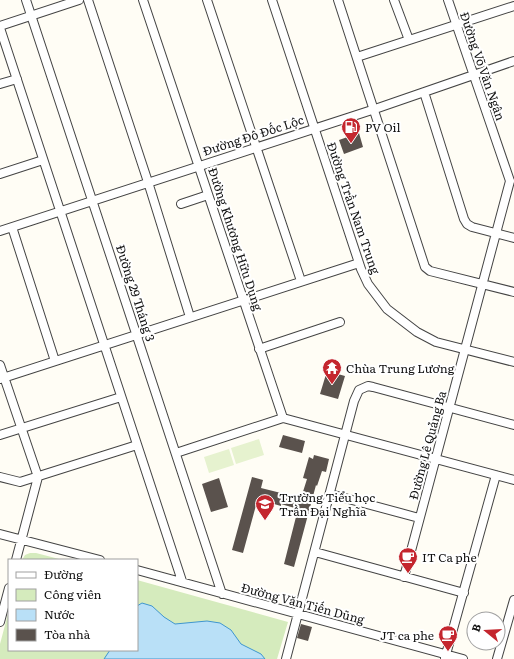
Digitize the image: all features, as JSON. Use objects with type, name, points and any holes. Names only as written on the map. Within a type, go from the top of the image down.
[{"type":"street","name":"Đường 29 Tháng 3","points":[[26,0],[222,594]]},
{"type":"street","points":[[79,0],[0,27],[182,582]]},
{"type":"street","points":[[88,0],[148,182],[190,318]]},
{"type":"street","name":"Đường Khương Hữu Dụng","points":[[143,0],[283,418]]},
{"type":"street","points":[[207,0],[301,282]]},
{"type":"street","name":"Đường Trần Nam Trung","points":[[272,0],[359,262],[368,284],[387,309],[417,332],[436,342],[514,362]]},
{"type":"street","points":[[338,0],[425,268],[430,271],[514,292]]},
{"type":"street","points":[[394,0],[409,40]]},
{"type":"street","name":"Đường Võ Văn Ngân","points":[[448,0],[512,181]]},
{"type":"street","points":[[357,57],[456,25],[510,5]]},
{"type":"street","name":"Đường Đô Đốc Lộc","points":[[0,231],[374,109],[514,61]]},
{"type":"street","points":[[0,84],[17,79]]},
{"type":"street","points":[[424,92],[464,219],[467,224],[472,227],[514,238]]},
{"type":"street","points":[[0,174],[43,160]]},
{"type":"street","name":"Đường Lê Quảng Ba","points":[[404,577],[482,284],[512,181]]},
{"type":"street","points":[[181,204],[208,195]]},
{"type":"street","points":[[12,228],[54,361]]},
{"type":"street","points":[[2,378],[359,262]]},
{"type":"street","points":[[259,349],[340,322]]},
{"type":"street","points":[[0,366],[2,378],[38,477],[16,559]]},
{"type":"street","points":[[286,659],[355,397],[359,390],[368,386],[373,387],[514,426]]},
{"type":"street","points":[[0,436],[121,397]]},
{"type":"street","points":[[176,453],[283,418],[514,480]]},
{"type":"street","points":[[0,477],[20,482],[137,445]]},
{"type":"street","points":[[446,657],[496,475]]},
{"type":"street","points":[[330,494],[420,518]]},
{"type":"street","points":[[0,534],[96,559]]},
{"type":"street","points":[[315,552],[464,593]]},
{"type":"street","name":"Đường Văn Tiến Dũng","points":[[138,570],[446,657],[463,659]]},
{"type":"street","points":[[0,622],[3,599],[8,590]]},
{"type":"street","points":[[498,659],[514,600]]},
{"type":"green space","points":[[259,439],[264,455],[236,464],[231,448]]},
{"type":"green space","points":[[229,449],[234,465],[209,473],[204,457]]},
{"type":"green space","points":[[36,553],[59,559],[23,559],[25,555]]},
{"type":"green space","points":[[138,580],[288,622],[277,659],[0,659],[0,644],[8,614],[8,651],[138,651]]},
{"type":"water","points":[[142,603],[152,606],[164,617],[175,624],[207,621],[220,623],[231,630],[241,644],[261,654],[265,659],[104,659],[109,651],[138,651],[138,605]]},
{"type":"building","name":"PV Oil","points":[[359,133],[363,147],[344,154],[339,140]]},
{"type":"building","name":"Chùa Trung Lương","points":[[327,371],[345,376],[338,399],[320,394]]},
{"type":"building","points":[[283,435],[305,441],[302,453],[279,447]]},
{"type":"building","points":[[314,455],[329,459],[326,472],[322,471],[317,486],[316,485],[294,567],[284,564],[298,509],[281,504],[281,506],[274,504],[275,502],[258,498],[243,553],[232,550],[252,477],[263,480],[261,488],[301,498],[307,479],[303,478],[309,457],[313,459]]},
{"type":"building","points":[[219,478],[228,507],[211,512],[202,484]]},
{"type":"building","points":[[301,624],[312,627],[308,641],[297,638]]},
{"type":"place","name":"PV Oil","points":[[351,144]]},
{"type":"place","name":"Chùa Trung Lương","points":[[332,385]]},
{"type":"place","name":"Trường Tiểu học Trần Đại Nghĩa","points":[[265,521]]},
{"type":"place","name":"IT Ca phe","points":[[408,574]]},
{"type":"place","name":"JT ca phe","points":[[448,652]]}]
